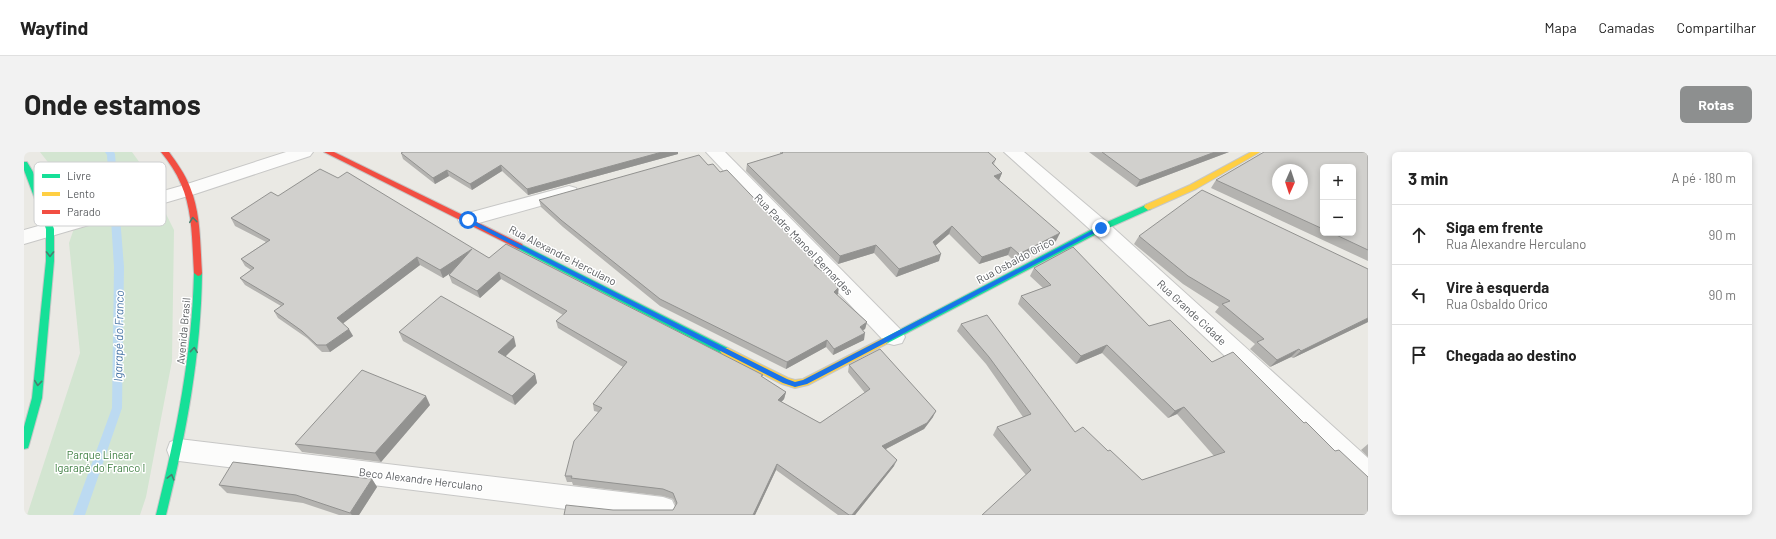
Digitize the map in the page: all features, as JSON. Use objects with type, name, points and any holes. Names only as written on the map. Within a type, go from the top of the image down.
[{"type":"main road","name":"Avenida Brasil","points":[[161,515],[178,450],[195,350],[199,273],[193,217],[188,190],[165,152]]},
{"type":"main road","name":"Rua Alexandre Herculano","points":[[328,152],[468,220],[785,381]]},
{"type":"main road","name":"Rua Osbaldo Orico","points":[[785,381],[795,384],[805,382],[1101,228],[1193,187],[1256,152]]},
{"type":"main road","points":[[24,164],[34,186]]},
{"type":"main road","points":[[24,445],[36,398],[50,261],[49,226]]},
{"type":"street","points":[[166,196],[304,152]]},
{"type":"street","name":"Rua Padre Manoel Bernardes","points":[[715,152],[894,337]]},
{"type":"street","name":"Rua Grande Cidade","points":[[1013,152],[1101,228],[1368,474]]},
{"type":"street","points":[[1193,187],[1214,197]]},
{"type":"street","points":[[468,220],[582,188]]},
{"type":"street","points":[[24,237],[60,226]]},
{"type":"street","name":"Beco Alexandre Herculano","points":[[178,450],[663,509]]},
{"type":"green space","name":"Parque Linear Igarapé do Franco I","points":[[40,152],[132,152],[139,162],[48,162]]},
{"type":"green space","name":"Parque Linear Igarapé do Franco I","points":[[166,214],[174,230],[172,361],[146,497],[140,515],[27,515],[80,353],[69,243],[75,226],[166,226]]},
{"type":"building","points":[[662,152],[527,189],[501,165],[470,184],[447,170],[433,178],[401,153]]},
{"type":"building","points":[[782,152],[988,152],[996,159],[992,163],[1002,173],[994,176],[1060,233],[1019,254],[1011,247],[982,257],[952,226],[933,242],[941,254],[899,269],[876,245],[840,256],[747,164],[783,153]]},
{"type":"building","points":[[1102,152],[1215,152],[1140,180]]},
{"type":"building","points":[[1264,152],[1368,152],[1368,250],[1338,236],[1356,236],[1356,164],[1320,164],[1320,228],[1216,180]]},
{"type":"building","points":[[699,155],[708,165],[713,164],[720,172],[727,170],[817,264],[814,265],[839,287],[834,292],[867,322],[860,327],[865,333],[834,349],[827,340],[787,362],[660,299],[561,220],[539,200]]},
{"type":"building","points":[[320,169],[338,178],[347,172],[489,258],[506,244],[763,375],[761,376],[786,392],[778,400],[820,423],[870,389],[849,365],[880,349],[936,411],[927,423],[882,446],[897,460],[852,515],[849,515],[777,464],[753,515],[564,515],[566,505],[613,510],[673,510],[677,503],[673,493],[663,489],[565,476],[574,441],[602,408],[593,404],[627,362],[556,321],[567,311],[499,272],[477,291],[449,275],[472,249],[440,270],[417,257],[337,318],[349,329],[326,345],[317,345],[302,331],[274,311],[284,304],[240,278],[254,268],[241,259],[270,240],[231,218],[271,192],[278,196]]},
{"type":"building","points":[[1202,190],[1368,269],[1368,318],[1301,351],[1299,349],[1277,360],[1257,342],[1264,339],[1222,304],[1230,301],[1188,276],[1139,236]]},
{"type":"building","points":[[1073,247],[1149,326],[1170,320],[1212,362],[1233,352],[1304,423],[1306,422],[1335,451],[1339,450],[1368,477],[1368,515],[982,515],[1031,470],[997,427],[1031,414],[989,357],[961,324],[987,315],[1075,432],[1083,427],[1142,480],[1225,452],[1184,407],[1175,411],[1107,345],[1081,356],[1021,296],[1051,285],[1034,268]]},
{"type":"building","points":[[441,296],[514,337],[498,352],[535,374],[512,396],[399,332]]},
{"type":"building","points":[[362,370],[426,396],[375,453],[295,444]]},
{"type":"building","points":[[233,462],[372,479],[350,513],[296,495],[219,485]]},
{"type":"waterway","name":"Igarapé do Franco","points":[[109,152],[111,154],[112,162]]},
{"type":"waterway","name":"Igarapé do Franco","points":[[79,515],[117,408],[119,267],[116,226]]},
{"type":"traffic: fast","points":[[24,164],[34,186]]},
{"type":"traffic: fast","points":[[883,342],[1101,228],[1148,207]]},
{"type":"traffic: fast","points":[[24,445],[37,398],[50,261],[49,226]]},
{"type":"traffic: fast","points":[[519,246],[725,351]]},
{"type":"traffic: fast","points":[[161,515],[176,455],[188,395],[196,334],[198,273]]},
{"type":"traffic: slow","points":[[1148,207],[1193,187],[1256,152]]},
{"type":"traffic: slow","points":[[725,351],[785,381],[795,384],[805,382],[883,342]]},
{"type":"traffic: jam","points":[[165,152],[182,177],[190,196],[194,218],[198,273]]},
{"type":"traffic: jam","points":[[328,152],[519,246]]},
{"type":"route","points":[[468,220],[785,381],[795,384],[805,382],[894,337],[1101,228]]}]
